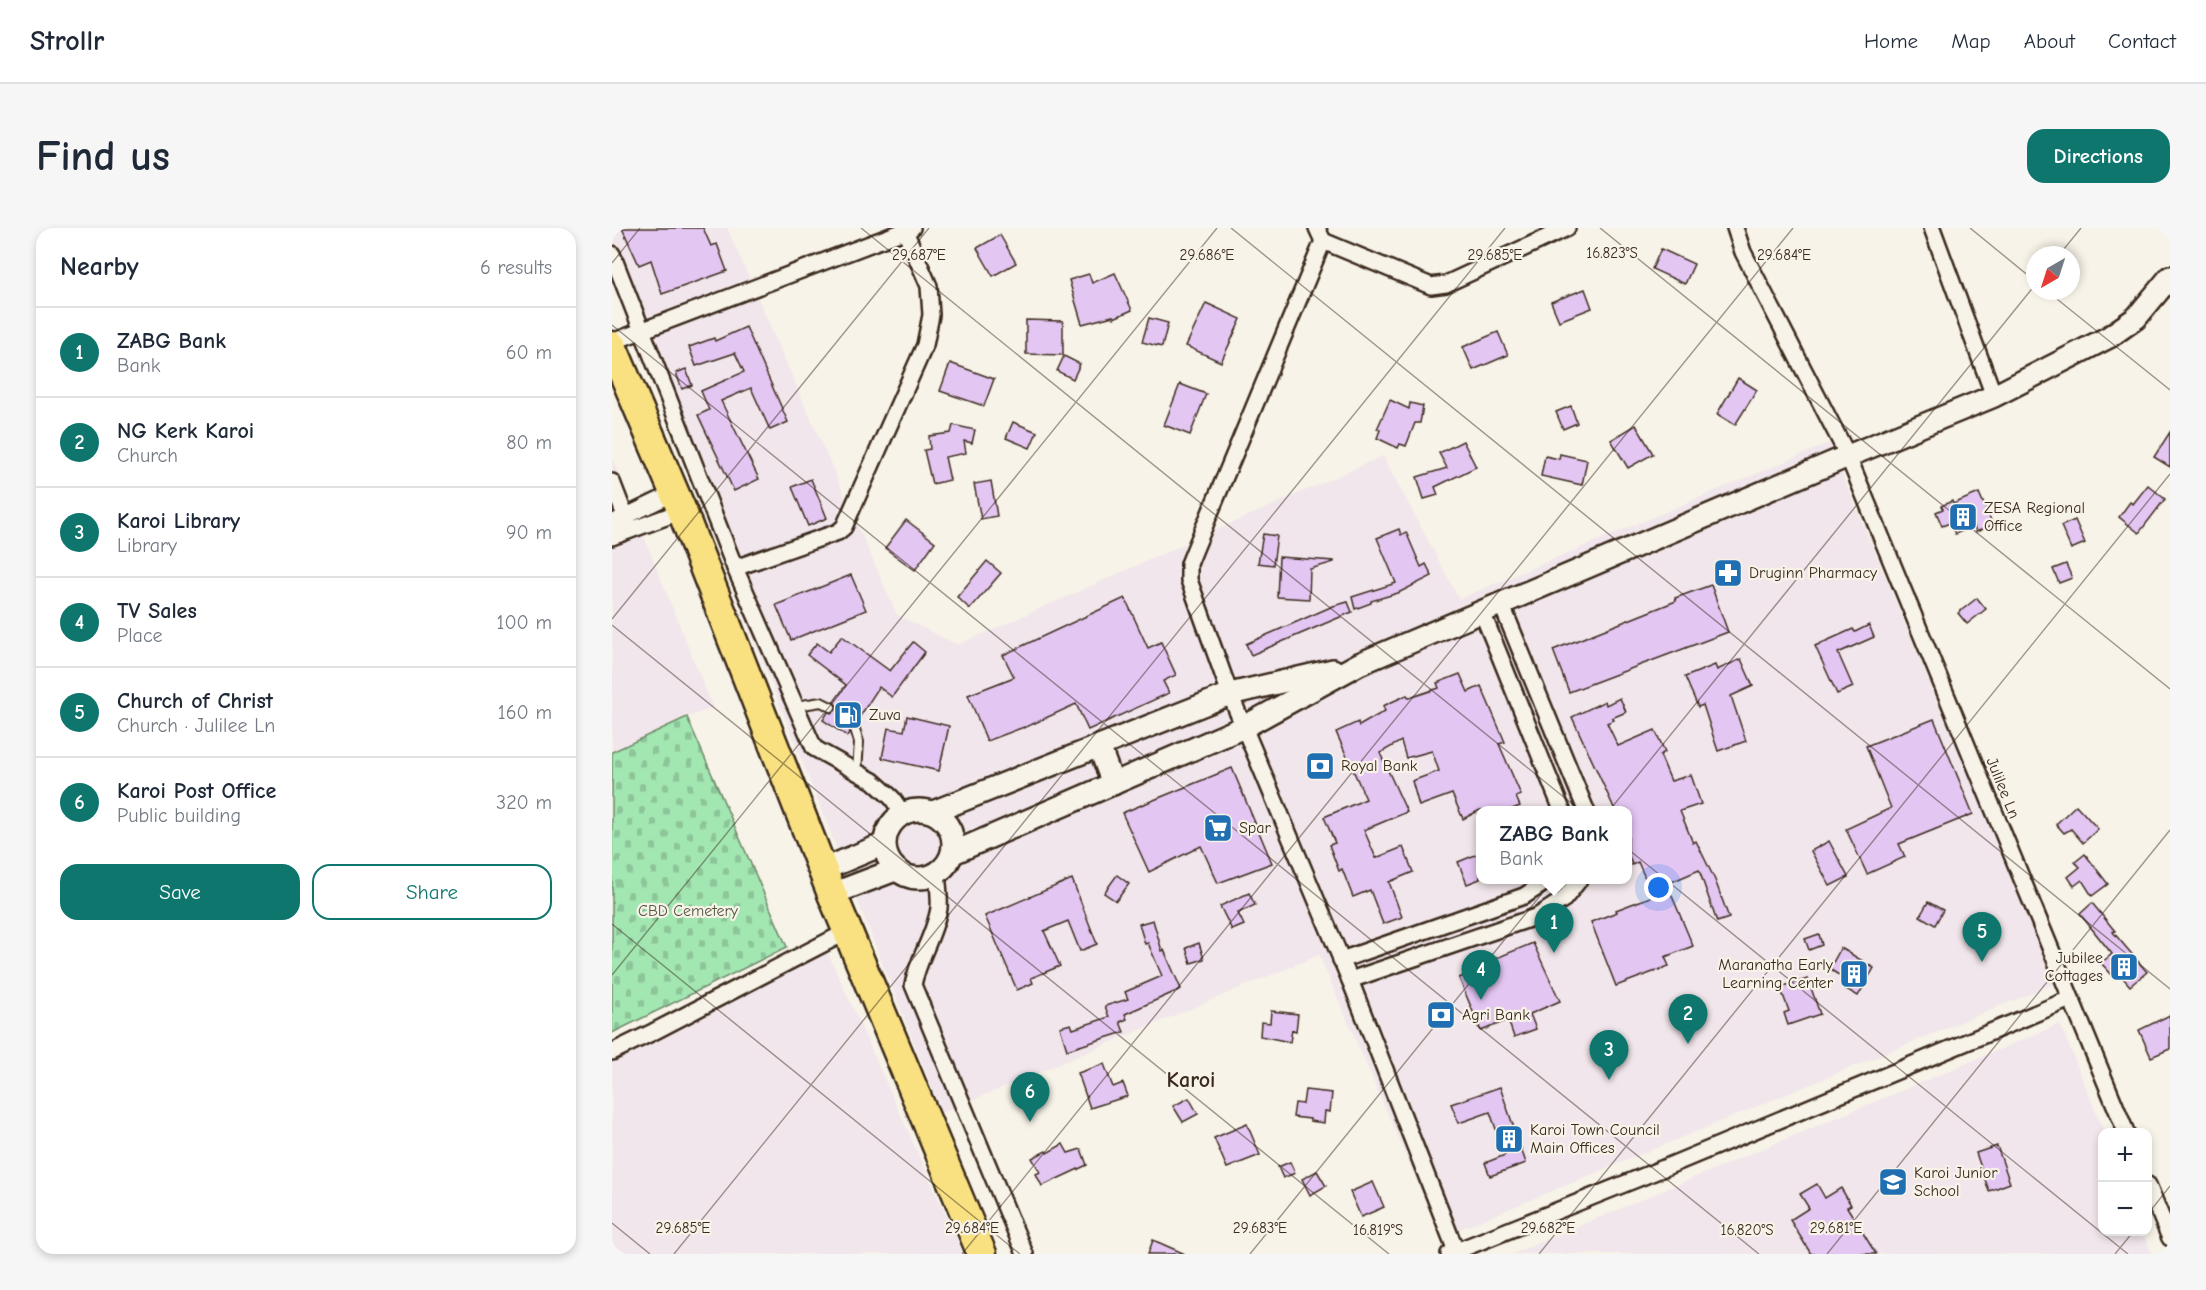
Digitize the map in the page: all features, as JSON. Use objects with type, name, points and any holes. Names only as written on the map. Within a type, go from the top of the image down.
[{"type":"highway","points":[[612,344],[678,502],[827,882],[982,1254]]},
{"type":"street","points":[[1567,228],[1446,284],[1431,286],[1320,234],[1189,564],[1189,580],[1230,694],[1350,980],[1452,1253],[1659,1170],[2070,999]]},
{"type":"street","name":"Julilee Ln","points":[[1735,228],[1743,252],[1848,456],[2124,1128]]},
{"type":"street","points":[[1932,228],[1994,396]]},
{"type":"street","points":[[612,344],[909,229],[929,286],[931,315],[925,345],[844,527],[838,532],[735,568]]},
{"type":"street","points":[[612,254],[735,568],[814,748],[873,781],[892,798],[903,814]]},
{"type":"street","points":[[953,853],[1244,727],[1359,664],[1994,396],[2109,337],[2136,318],[2170,277]]},
{"type":"street","points":[[612,482],[623,523]]},
{"type":"street","points":[[612,537],[623,523],[678,502]]},
{"type":"street","points":[[1492,608],[1584,806]]},
{"type":"street","points":[[1492,608],[1559,803],[1576,788]]},
{"type":"street","points":[[933,812],[1230,694],[1359,664]]},
{"type":"street","points":[[1099,746],[1113,784]]},
{"type":"street","points":[[916,809],[933,812],[946,822],[953,837],[953,853],[947,866],[937,874],[915,879],[895,870],[887,858],[884,844],[887,830],[896,818],[903,814],[916,809]]},
{"type":"street","points":[[827,882],[884,844]]},
{"type":"street","points":[[827,882],[895,870]]},
{"type":"street","points":[[937,874],[939,907],[916,968],[913,985],[1025,1254]]},
{"type":"street","points":[[1341,960],[1524,896],[1542,884]]},
{"type":"street","points":[[1350,980],[1538,916],[1564,899],[1575,884]]},
{"type":"street","points":[[1468,915],[1476,937]]},
{"type":"street","points":[[612,1052],[848,932]]},
{"type":"street","points":[[2152,1195],[2170,1239]]},
{"type":"lane","points":[[796,706],[821,702],[831,707]]},
{"type":"lane","points":[[854,726],[859,742],[857,772]]},
{"type":"shaded area","points":[[612,228],[727,228],[897,615],[958,645],[1383,456],[1459,599],[1829,443],[2056,983],[1441,1237],[1319,955],[942,1113],[612,284]]},
{"type":"shaded area","points":[[612,458],[713,708],[687,717],[612,752]]},
{"type":"shaded area","points":[[824,944],[963,1254],[612,1254],[612,1046]]},
{"type":"shaded area","name":"Karoi Junior School","points":[[2060,1024],[2102,1128],[2098,1128],[2098,1236],[2145,1236],[2152,1254],[1512,1254]]},
{"type":"green space","name":"CBD Cemetery","points":[[687,717],[787,947],[612,1033],[612,752]]},
{"type":"building","points":[[622,228],[703,228],[711,246],[717,244],[727,271],[662,294],[651,260],[639,265]]},
{"type":"building","points":[[1000,235],[1016,263],[993,276],[977,248]]},
{"type":"building","points":[[1661,249],[1694,264],[1685,284],[1652,269]]},
{"type":"building","points":[[1115,273],[1132,310],[1114,318],[1113,316],[1082,324],[1069,280],[1089,274],[1092,283]]},
{"type":"building","points":[[1585,289],[1592,308],[1559,321],[1551,302]]},
{"type":"building","points":[[1206,303],[1241,319],[1221,362],[1186,346]]},
{"type":"building","points":[[1149,318],[1168,323],[1162,347],[1142,342]]},
{"type":"building","points":[[1026,320],[1063,321],[1063,355],[1026,354]]},
{"type":"building","points":[[746,327],[788,422],[770,430],[751,388],[721,401],[759,479],[734,491],[698,415],[709,410],[701,391],[744,372],[735,353],[696,366],[689,347],[714,338],[715,341]]},
{"type":"building","points":[[1498,332],[1508,355],[1473,370],[1463,347]]},
{"type":"building","points":[[1064,356],[1080,364],[1073,379],[1057,371]]},
{"type":"building","points":[[950,363],[994,379],[984,406],[940,391]]},
{"type":"building","points":[[686,369],[692,385],[682,389],[676,373]]},
{"type":"building","points":[[1738,378],[1757,390],[1735,425],[1717,414]]},
{"type":"building","points":[[1180,384],[1206,394],[1190,435],[1164,425]]},
{"type":"building","points":[[1390,400],[1409,409],[1410,403],[1423,406],[1420,423],[1415,423],[1406,446],[1400,444],[1398,448],[1377,438],[1380,430],[1377,429]]},
{"type":"building","points":[[1571,406],[1577,423],[1563,429],[1556,412]]},
{"type":"building","points":[[1013,422],[1037,432],[1030,448],[1006,438]]},
{"type":"building","points":[[953,425],[975,430],[972,443],[964,441],[966,453],[945,457],[950,480],[932,484],[924,450],[930,449],[929,436],[951,433]]},
{"type":"building","points":[[1636,425],[1653,454],[1628,468],[1611,440]]},
{"type":"building","points":[[2170,432],[2170,467],[2154,457]]},
{"type":"building","points":[[1463,441],[1476,467],[1435,487],[1438,495],[1424,499],[1417,477],[1447,468],[1439,453]]},
{"type":"building","points":[[1560,454],[1587,460],[1582,485],[1541,476],[1545,456],[1559,459]]},
{"type":"building","points":[[811,479],[827,518],[808,526],[792,487]]},
{"type":"building","points":[[991,481],[997,516],[981,519],[974,484]]},
{"type":"building","points":[[2148,485],[2165,499],[2139,533],[2119,517],[2130,502],[2133,504]]},
{"type":"building","name":"ZESA Regional Office","points":[[1979,493],[1993,525],[1976,532],[1974,526],[1955,534],[1950,523],[1942,526],[1936,512],[1943,509],[1941,506],[1952,501],[1953,504]]},
{"type":"building","points":[[906,520],[935,542],[915,570],[885,548]]},
{"type":"building","points":[[2075,520],[2085,543],[2071,549],[2061,526]]},
{"type":"building","points":[[1399,529],[1401,535],[1406,532],[1421,567],[1426,564],[1432,576],[1398,593],[1371,601],[1355,609],[1352,597],[1396,583],[1377,538]]},
{"type":"building","points":[[1263,534],[1277,536],[1273,565],[1258,563]]},
{"type":"building","points":[[1279,557],[1334,562],[1310,569],[1309,599],[1277,597]]},
{"type":"building","points":[[987,561],[1001,573],[970,609],[957,597]]},
{"type":"building","points":[[2066,564],[2072,578],[2059,583],[2053,569]]},
{"type":"building","points":[[851,575],[866,610],[791,640],[776,605]]},
{"type":"building","points":[[1711,585],[1728,632],[1569,692],[1553,650]]},
{"type":"building","points":[[1125,598],[1148,648],[1161,642],[1176,675],[1163,681],[1169,693],[1088,730],[1076,704],[1024,728],[987,741],[968,695],[1014,677],[1003,655]]},
{"type":"building","points":[[1977,598],[1986,609],[1967,624],[1958,613]]},
{"type":"building","points":[[1348,602],[1352,612],[1251,655],[1246,644],[1333,606]]},
{"type":"building","points":[[1869,625],[1874,637],[1838,653],[1853,687],[1837,694],[1815,646],[1853,629],[1855,632]]},
{"type":"building","points":[[842,636],[890,671],[913,642],[925,652],[892,697],[879,687],[857,721],[849,722],[850,732],[847,736],[823,720],[828,712],[832,713],[836,710],[837,706],[834,702],[846,685],[807,655],[817,643],[829,652]]},
{"type":"building","points":[[1741,659],[1753,686],[1731,696],[1746,741],[1718,751],[1703,705],[1698,707],[1685,677],[1715,665],[1717,670]]},
{"type":"building","points":[[1460,674],[1468,692],[1481,686],[1505,742],[1499,744],[1521,795],[1516,797],[1520,806],[1476,806],[1476,812],[1463,819],[1452,794],[1419,806],[1412,781],[1439,771],[1432,751],[1406,758],[1401,741],[1380,753],[1407,812],[1364,830],[1376,858],[1403,847],[1413,872],[1389,882],[1402,917],[1383,924],[1370,890],[1353,897],[1342,869],[1339,871],[1329,845],[1335,843],[1324,817],[1366,799],[1336,732],[1358,722],[1359,726],[1385,711],[1383,706],[1407,695],[1409,698],[1439,688],[1437,683]]},
{"type":"building","points":[[1620,698],[1626,712],[1612,718],[1614,720],[1607,723],[1618,746],[1655,730],[1665,752],[1660,755],[1671,781],[1691,775],[1701,804],[1680,811],[1693,843],[1696,841],[1715,880],[1729,918],[1717,922],[1699,870],[1667,884],[1693,946],[1665,957],[1669,966],[1616,986],[1591,922],[1653,896],[1638,862],[1632,865],[1632,806],[1613,806],[1572,717],[1605,701],[1606,705]]},
{"type":"building","points":[[907,716],[949,726],[939,771],[882,758],[888,728],[904,731]]},
{"type":"building","points":[[1934,719],[1973,814],[1899,844],[1905,857],[1867,874],[1846,829],[1891,808],[1866,746]]},
{"type":"building","name":"Spar","points":[[1232,768],[1272,863],[1218,883],[1201,846],[1149,872],[1122,813]]},
{"type":"building","points":[[2076,805],[2098,829],[2083,843],[2071,829],[2064,833],[2056,824]]},
{"type":"building","points":[[1829,841],[1848,877],[1830,886],[1811,851]]},
{"type":"building","points":[[2085,854],[2108,884],[2092,896],[2082,880],[2074,886],[2068,877],[2080,867],[2075,862]]},
{"type":"building","points":[[1476,855],[1476,881],[1467,884],[1458,862]]},
{"type":"building","points":[[1117,875],[1129,884],[1116,901],[1104,893]]},
{"type":"building","points":[[1072,879],[1097,944],[1080,951],[1068,921],[1044,931],[1060,966],[1031,978],[1033,983],[1017,990],[985,916]]},
{"type":"building","points":[[1249,893],[1255,905],[1238,913],[1244,925],[1232,930],[1220,906]]},
{"type":"building","points":[[1928,902],[1943,910],[1935,925],[1920,916]]},
{"type":"building","points":[[2092,903],[2147,972],[2130,986],[2117,971],[2112,975],[2101,963],[2112,954],[2080,914]]},
{"type":"building","points":[[1153,920],[1162,951],[1164,950],[1181,989],[1125,1014],[1127,1019],[1120,1022],[1124,1032],[1067,1050],[1060,1027],[1071,1024],[1073,1029],[1109,1017],[1105,1006],[1128,999],[1125,992],[1162,976],[1148,943],[1145,944],[1139,924]]},
{"type":"building","points":[[1819,934],[1822,945],[1809,950],[1805,939]]},
{"type":"building","points":[[1199,943],[1204,959],[1191,963],[1186,948]]},
{"type":"building","points":[[1533,943],[1560,1001],[1530,1014],[1536,1029],[1514,1037],[1508,1020],[1481,1031],[1459,978],[1484,968],[1482,964]]},
{"type":"building","name":"Maranatha Early Learning Center","points":[[1841,948],[1874,968],[1858,996],[1841,986],[1845,979],[1831,970]]},
{"type":"building","points":[[1808,979],[1820,1014],[1788,1025],[1784,1013],[1789,1011],[1780,987]]},
{"type":"building","points":[[1271,1011],[1298,1014],[1296,1031],[1292,1030],[1290,1042],[1260,1036],[1261,1022],[1270,1023]]},
{"type":"building","points":[[2170,1015],[2170,1049],[2151,1057],[2139,1030]]},
{"type":"building","points":[[1104,1064],[1113,1087],[1123,1083],[1128,1096],[1090,1108],[1078,1073]]},
{"type":"building","name":"Karoi Town Council Main Offices","points":[[1500,1087],[1526,1163],[1490,1176],[1485,1163],[1505,1155],[1490,1112],[1459,1123],[1451,1104]]},
{"type":"building","points":[[1305,1090],[1332,1093],[1330,1112],[1325,1111],[1324,1123],[1293,1117],[1295,1103],[1303,1104]]},
{"type":"building","points":[[1189,1098],[1198,1114],[1183,1122],[1173,1106]]},
{"type":"building","points":[[1247,1124],[1260,1155],[1227,1168],[1214,1138]]},
{"type":"building","points":[[1063,1144],[1068,1153],[1081,1149],[1087,1165],[1042,1186],[1036,1174],[1040,1172],[1032,1158]]},
{"type":"building","points":[[1997,1146],[2010,1183],[1989,1191],[1976,1153]]},
{"type":"building","points":[[1290,1162],[1295,1173],[1283,1178],[1278,1167]]},
{"type":"building","points":[[1317,1171],[1326,1186],[1310,1195],[1302,1179]]},
{"type":"building","points":[[1373,1182],[1384,1207],[1361,1217],[1350,1192]]},
{"type":"building","points":[[1817,1184],[1825,1198],[1841,1188],[1851,1205],[1847,1207],[1876,1254],[1811,1254],[1790,1220],[1809,1208],[1800,1194]]},
{"type":"building","points":[[1153,1240],[1185,1254],[1148,1254]]},
{"type":"place","name":"ZESA Regional Office","points":[[1963,517]]},
{"type":"place","name":"Druginn Pharmacy","points":[[1728,573]]},
{"type":"place","name":"Zuva","points":[[848,715]]},
{"type":"place","name":"Royal Bank","points":[[1320,766]]},
{"type":"place","name":"Spar","points":[[1218,828]]},
{"type":"place","name":"ZABG Bank","points":[[1554,953]]},
{"type":"place","name":"Church of Christ","points":[[1982,962]]},
{"type":"place","name":"Jubilee Cottages","points":[[2124,967]]},
{"type":"place","name":"Maranatha Early Learning Center","points":[[1854,974]]},
{"type":"place","name":"TV Sales","points":[[1481,1000]]},
{"type":"place","name":"Agri Bank","points":[[1441,1015]]},
{"type":"place","name":"NG Kerk Karoi","points":[[1688,1044]]},
{"type":"place","name":"Karoi Library","points":[[1609,1080]]},
{"type":"place","name":"Karoi Post Office","points":[[1030,1122]]},
{"type":"place","name":"Karoi Town Council Main Offices","points":[[1509,1139]]},
{"type":"place","name":"Karoi Junior School","points":[[1893,1182]]},
{"type":"district","name":"Karoi","points":[[1191,1080]]}]
